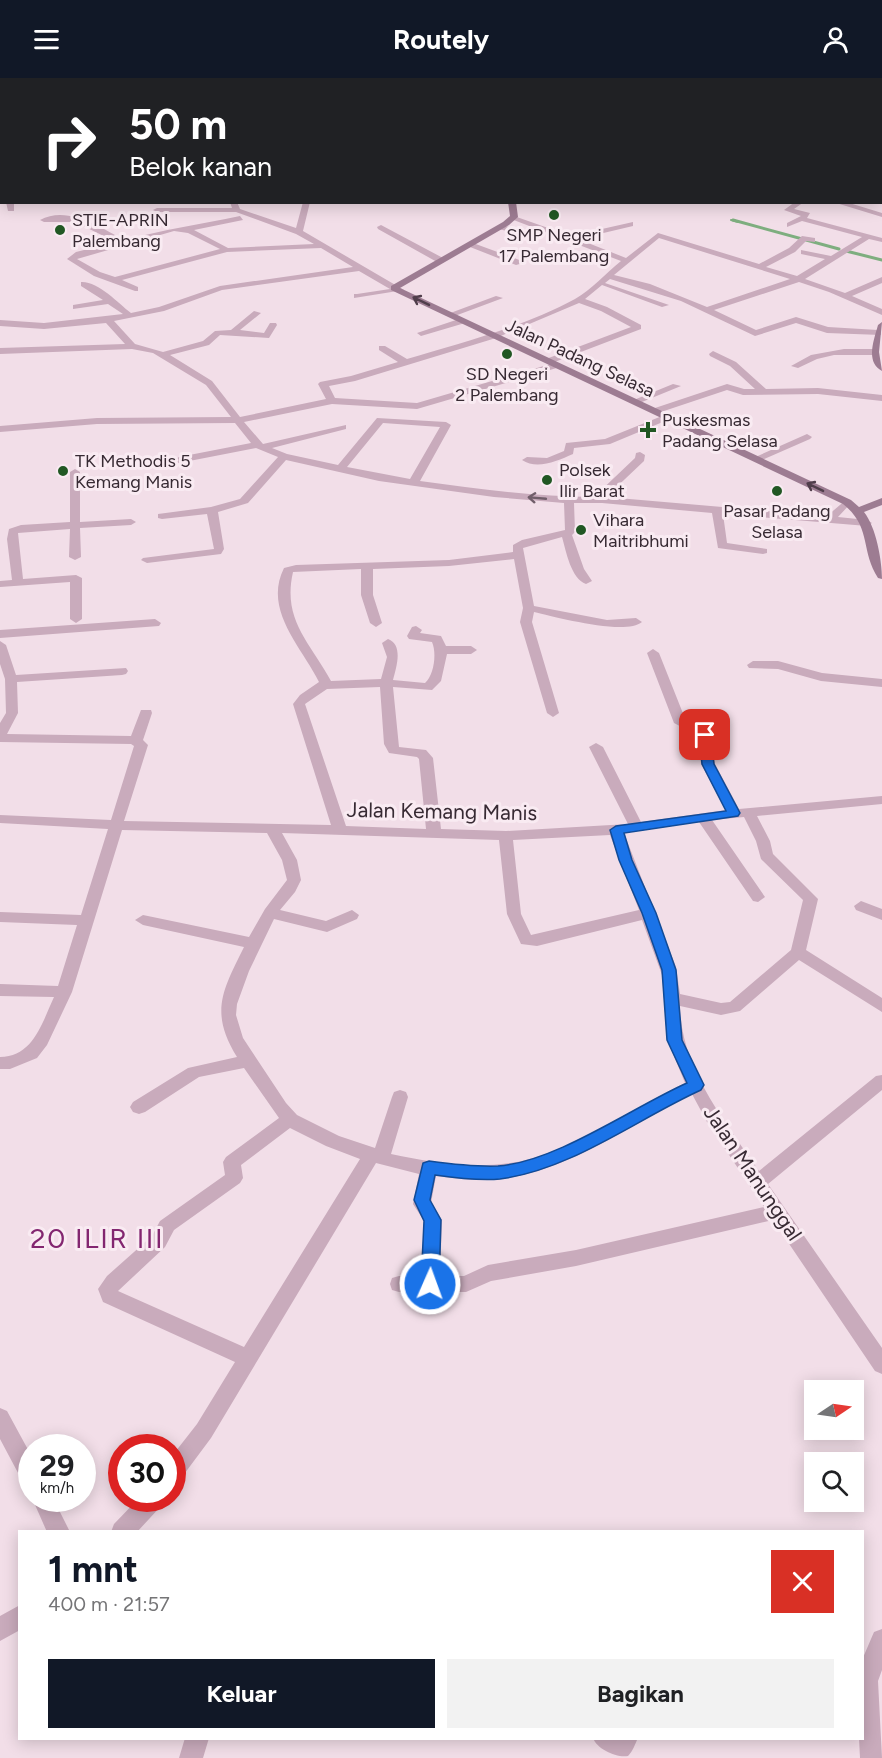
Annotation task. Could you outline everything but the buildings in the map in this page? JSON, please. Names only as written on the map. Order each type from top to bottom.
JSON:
[{"type":"street","points":[[299,232],[306,204]]},
{"type":"street","points":[[512,204],[514,217]]},
{"type":"street","points":[[790,225],[807,216],[788,210],[798,204]]},
{"type":"street","points":[[843,204],[882,215]]},
{"type":"street","points":[[157,210],[235,206],[251,215],[299,232],[397,289]]},
{"type":"street","points":[[135,289],[115,279],[104,277],[71,259],[79,254],[162,231],[185,230],[251,215]]},
{"type":"street","points":[[44,220],[65,216],[75,218],[122,242]]},
{"type":"street","points":[[357,296],[397,289],[440,260],[473,245],[514,217]]},
{"type":"street","points":[[514,217],[627,261]]},
{"type":"street","points":[[801,219],[882,240]]},
{"type":"street","points":[[569,239],[630,224]]},
{"type":"street","points":[[381,227],[440,260]]},
{"type":"street","points":[[502,227],[524,234]]},
{"type":"street","points":[[185,230],[227,250]]},
{"type":"street","points":[[332,401],[322,384],[352,379],[493,336],[579,300],[661,232],[758,268],[847,295],[882,312]]},
{"type":"street","points":[[708,309],[797,280],[829,258],[869,236]]},
{"type":"street","points":[[758,268],[792,250],[805,238],[813,240]]},
{"type":"street","points":[[473,245],[519,263]]},
{"type":"street","points":[[115,279],[227,250],[323,246]]},
{"type":"street","points":[[804,252],[829,258]]},
{"type":"street","points":[[0,323],[44,326],[79,325],[130,316],[195,298],[220,288],[363,268]]},
{"type":"street","points":[[609,276],[659,290],[708,309],[755,333],[796,320],[827,330],[880,329],[875,352],[882,368]]},
{"type":"street","points":[[847,295],[882,279]]},
{"type":"street","points":[[599,284],[665,305]]},
{"type":"street","points":[[84,285],[130,316]]},
{"type":"street","name":"Jalan Padang Selasa","points":[[397,289],[860,510]]},
{"type":"street","points":[[449,315],[499,298]]},
{"type":"street","points":[[0,429],[96,421],[238,420],[332,401],[392,406],[424,405],[553,363],[638,327],[604,309],[579,300]]},
{"type":"street","points":[[76,307],[110,301]]},
{"type":"street","points":[[233,332],[257,313]]},
{"type":"street","points":[[108,320],[132,346]]},
{"type":"street","points":[[421,333],[462,321]]},
{"type":"street","points":[[165,354],[206,343],[214,334],[233,332],[266,336],[273,325]]},
{"type":"street","points":[[0,351],[132,346],[165,354],[209,383],[260,446],[284,456],[340,470],[494,494],[568,501],[597,500],[867,523]]},
{"type":"street","points":[[382,348],[406,363]]},
{"type":"street","points":[[795,366],[808,358],[828,352],[875,352]]},
{"type":"street","points":[[713,354],[738,368],[764,392]]},
{"type":"street","points":[[634,402],[676,386]]},
{"type":"street","points":[[656,411],[725,387],[743,392],[818,391],[882,398]]},
{"type":"street","points":[[527,460],[550,460],[569,453],[569,445],[607,442],[667,417]]},
{"type":"street","points":[[340,470],[380,420],[446,425],[413,483]]},
{"type":"street","points":[[179,460],[260,446],[343,427]]},
{"type":"street","points":[[756,459],[807,437]]},
{"type":"street","points":[[597,500],[640,459],[640,455]]},
{"type":"street","points":[[162,516],[234,505],[247,498],[284,456]]},
{"type":"street","points":[[75,472],[75,557]]},
{"type":"street","points":[[553,714],[526,622],[529,608],[517,555],[518,545],[566,534],[571,530],[568,501]]},
{"type":"street","points":[[882,501],[860,510],[867,523],[875,561],[882,576]]},
{"type":"street","points":[[828,520],[847,502]]},
{"type":"street","points":[[147,560],[217,552],[219,549],[212,510]]},
{"type":"street","points":[[717,510],[722,546],[764,551]]},
{"type":"street","points":[[18,582],[12,539],[14,531],[21,528],[74,527],[131,522]]},
{"type":"street","points":[[566,534],[578,570],[586,581]]},
{"type":"street","points":[[325,685],[324,679],[287,620],[281,599],[286,572],[296,568],[449,563],[517,555]]},
{"type":"street","points":[[367,566],[367,595],[376,623]]},
{"type":"street","points":[[0,584],[76,578],[76,619]]},
{"type":"street","points":[[529,608],[596,623],[636,622]]},
{"type":"street","points":[[0,634],[155,623]]},
{"type":"street","points":[[340,830],[299,704],[302,698],[325,685],[386,683],[430,686],[435,681],[442,650],[437,639],[412,636],[416,630]]},
{"type":"street","points":[[388,643],[393,657],[386,683],[391,747],[394,750],[420,753],[426,758],[434,834]]},
{"type":"street","points":[[0,645],[11,679],[12,713],[0,736],[136,741],[141,745],[64,992],[39,1045],[32,1054],[10,1063],[0,1063]]},
{"type":"street","points":[[442,650],[471,650]]},
{"type":"street","points":[[653,653],[680,723],[698,730],[706,738],[708,764],[763,841],[766,856],[811,899],[798,952],[747,997],[730,1009],[721,1010],[671,998]]},
{"type":"street","points":[[753,665],[778,665],[821,677],[882,682]]},
{"type":"street","points":[[11,679],[122,671]]},
{"type":"street","points":[[136,741],[146,713]]},
{"type":"street","points":[[596,747],[602,754],[638,827]]},
{"type":"street","name":"Jalan Kemang Manis","points":[[0,819],[117,825],[506,836],[616,830],[703,817],[882,800]]},
{"type":"street","points":[[703,817],[758,897]]},
{"type":"street","points":[[272,829],[282,845],[294,874],[294,880],[270,913],[255,944],[229,1005],[230,1023],[250,1060],[290,1119],[331,1142],[377,1156],[454,1171],[499,1173],[536,1164],[599,1136],[667,1098],[696,1085]]},
{"type":"street","name":"Jalan Manunggal","points":[[616,830],[625,860],[649,913],[669,970],[675,1040],[696,1085],[713,1117],[882,1365]]},
{"type":"street","points":[[506,836],[514,914],[526,940],[537,941],[649,913]]},
{"type":"street","points":[[861,906],[882,915]]},
{"type":"street","points":[[270,913],[324,927],[338,923],[352,915]]},
{"type":"street","points":[[0,917],[87,920]]},
{"type":"street","points":[[143,920],[255,944]]},
{"type":"street","points":[[798,952],[882,1006]]},
{"type":"street","points":[[0,990],[64,992]]},
{"type":"street","points":[[139,1107],[194,1072],[250,1060]]},
{"type":"street","points":[[758,1182],[882,1081]]},
{"type":"street","points":[[186,1455],[204,1431],[247,1358],[377,1156],[400,1097]]},
{"type":"street","points":[[247,1358],[110,1296],[108,1289],[157,1242],[166,1231],[166,1226],[234,1178],[232,1162],[290,1119]]},
{"type":"street","points":[[429,1167],[422,1200],[424,1209],[433,1220],[430,1284]]},
{"type":"street","points":[[399,1284],[466,1284],[488,1273],[576,1258],[778,1211]]},
{"type":"street","points":[[0,1418],[18,1452]]},
{"type":"street","points":[[49,1512],[58,1530]]},
{"type":"street","points":[[124,1530],[141,1512]]},
{"type":"street","points":[[0,1630],[18,1617]]},
{"type":"street","points":[[868,1746],[874,1680],[882,1640]]},
{"type":"street","points":[[191,1758],[196,1740]]},
{"type":"waterway","points":[[731,220],[738,222]]},
{"type":"waterway","points":[[733,220],[839,249]]},
{"type":"waterway","points":[[846,251],[882,260]]},
{"type":"place","name":"SMP Negeri 17 Palembang","points":[[554,215]]},
{"type":"place","name":"STIE-APRIN Palembang","points":[[60,230]]},
{"type":"place","name":"SD Negeri 2 Palembang","points":[[507,354]]},
{"type":"place","name":"Puskesmas Padang Selasa","points":[[648,430]]},
{"type":"place","name":"TK Methodis 5 Kemang Manis","points":[[63,471]]},
{"type":"place","name":"Polsek Ilir Barat","points":[[547,480]]},
{"type":"place","name":"Pasar Padang Selasa","points":[[777,491]]},
{"type":"place","name":"Vihara Maitribhumi","points":[[581,530]]},
{"type":"district","name":"20 ILIR III","points":[[97,1238]]},
{"type":"route","points":[[430,1284],[433,1220],[422,1204],[429,1167],[454,1171],[499,1173],[536,1164],[599,1136],[667,1098],[696,1085],[675,1040],[669,970],[649,913],[625,860],[616,830],[734,813],[708,764],[705,735]]}]
